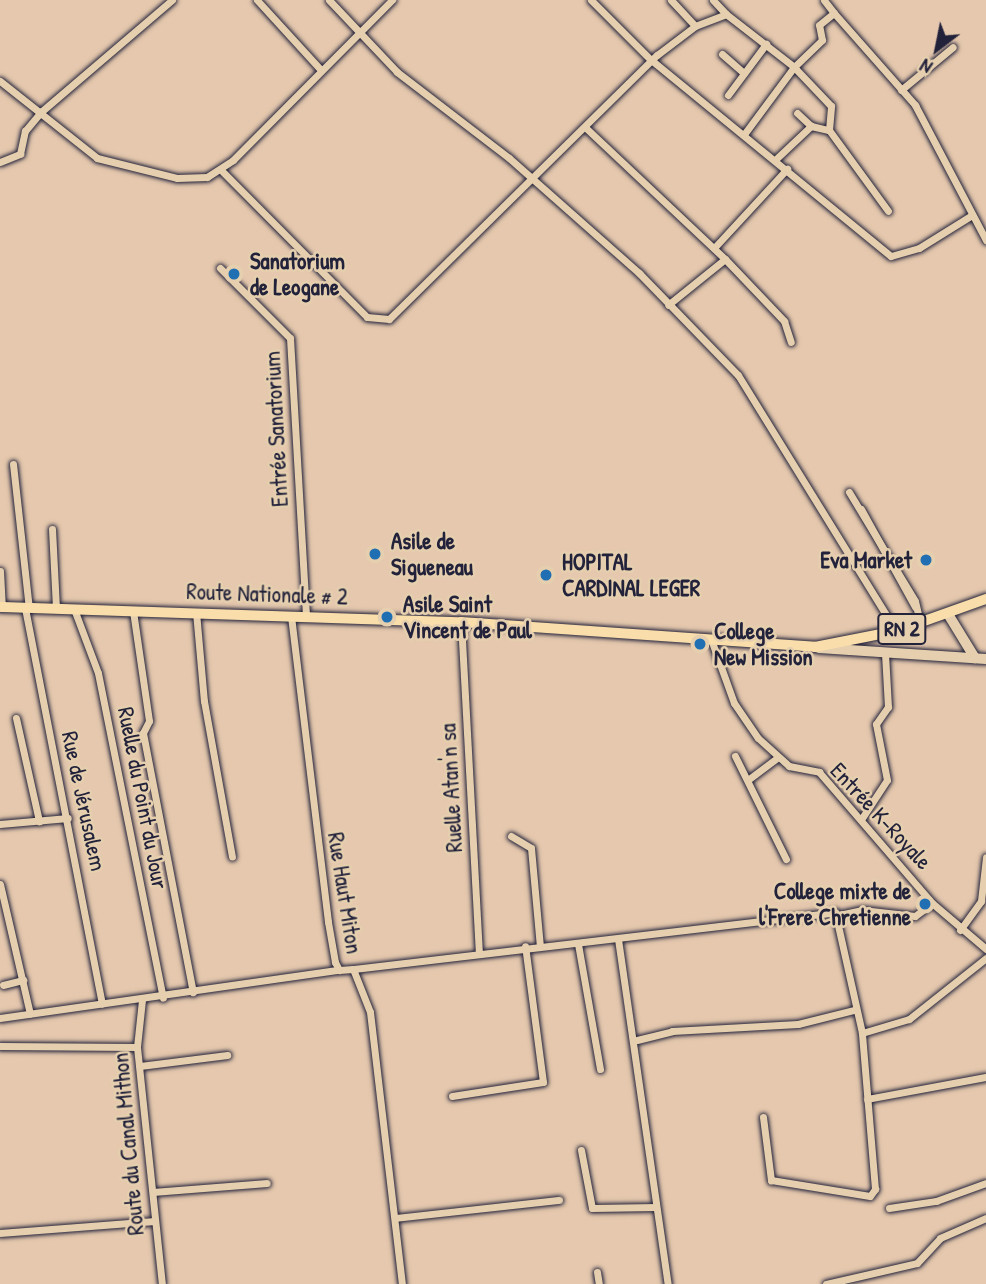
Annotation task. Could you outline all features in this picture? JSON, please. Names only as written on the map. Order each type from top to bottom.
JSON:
[{"type":"main road","name":"Route Nationale # 2","points":[[1,607],[461,622],[815,648],[896,631],[986,599]]},
{"type":"main road","points":[[948,614],[975,658]]},
{"type":"main road","points":[[815,648],[986,659]]},
{"type":"street","points":[[0,162],[20,154],[25,131],[42,111],[172,0]]},
{"type":"street","points":[[257,0],[321,70]]},
{"type":"street","points":[[329,0],[356,34],[530,178],[668,305],[738,376],[896,631]]},
{"type":"street","points":[[0,81],[42,111],[97,158],[119,166],[177,178],[221,170],[392,0]]},
{"type":"street","points":[[591,0],[654,63],[777,158],[895,257],[972,215]]},
{"type":"street","points":[[671,0],[695,26]]},
{"type":"street","points":[[713,0],[726,14],[794,67],[831,106],[829,131]]},
{"type":"street","points":[[824,0],[901,90],[986,240]]},
{"type":"street","points":[[745,133],[794,67],[822,40],[819,25],[834,13]]},
{"type":"street","points":[[221,170],[326,279],[367,317],[382,321],[414,299],[530,178],[587,129],[695,26],[726,14]]},
{"type":"street","points":[[728,95],[766,44]]},
{"type":"street","points":[[901,90],[953,47]]},
{"type":"street","points":[[722,54],[744,73]]},
{"type":"street","points":[[797,113],[814,125],[829,131],[888,211]]},
{"type":"street","points":[[777,158],[814,125],[830,116]]},
{"type":"street","points":[[587,129],[725,259],[784,321],[791,342]]},
{"type":"street","points":[[714,248],[787,169]]},
{"type":"street","points":[[668,305],[725,259]]},
{"type":"street","name":"Entrée Sanatorium","points":[[220,268],[290,338],[306,616]]},
{"type":"street","name":"Rue de Jérusalem","points":[[13,464],[27,608],[102,1004]]},
{"type":"street","points":[[849,492],[915,607],[920,623]]},
{"type":"street","points":[[52,529],[56,609]]},
{"type":"street","points":[[0,571],[1,607]]},
{"type":"street","name":"Ruelle du Point du Jour","points":[[74,609],[98,673],[163,998]]},
{"type":"street","points":[[133,611],[149,721],[143,733],[162,806],[193,992]]},
{"type":"street","points":[[196,612],[204,701],[232,857]]},
{"type":"street","name":"Rue Haut Miton","points":[[291,616],[306,770],[340,970],[353,969],[370,1012],[402,1284]]},
{"type":"street","name":"Ruelle Atan'n sa","points":[[461,622],[480,952]]},
{"type":"street","points":[[712,642],[734,703],[778,758],[749,779]]},
{"type":"street","points":[[862,818],[887,780],[876,724],[888,707],[885,654]]},
{"type":"street","points":[[16,718],[39,821]]},
{"type":"street","points":[[735,756],[749,779],[786,859]]},
{"type":"street","name":"Entrée K-Royale","points":[[778,758],[819,772],[862,818],[932,903],[960,930],[986,949]]},
{"type":"street","points":[[0,824],[68,818]]},
{"type":"street","points":[[511,836],[531,848],[540,946]]},
{"type":"street","points":[[960,930],[983,902],[986,857]]},
{"type":"street","points":[[0,884],[30,1014]]},
{"type":"street","points":[[353,969],[524,946],[578,944],[839,915],[862,910],[915,916],[932,903]]},
{"type":"street","points":[[763,1117],[771,1180],[870,1196],[875,1189],[862,1033],[854,1010],[839,915]]},
{"type":"street","points":[[618,939],[637,1040],[656,1207],[668,1284]]},
{"type":"street","points":[[578,944],[600,1069]]},
{"type":"street","points":[[452,1096],[543,1082],[524,946]]},
{"type":"street","points":[[862,1033],[909,1019],[986,958]]},
{"type":"street","points":[[0,1018],[163,998],[340,970]]},
{"type":"street","points":[[3,985],[23,980]]},
{"type":"street","name":"Route du Canal Mithon","points":[[142,1000],[137,1047],[162,1284]]},
{"type":"street","points":[[637,1040],[672,1031],[798,1024],[854,1010]]},
{"type":"street","points":[[0,1046],[137,1047]]},
{"type":"street","points":[[140,1066],[227,1055]]},
{"type":"street","points":[[867,1099],[986,1077]]},
{"type":"street","points":[[581,1150],[592,1208],[656,1207]]},
{"type":"street","points":[[889,1208],[936,1201],[986,1183]]},
{"type":"street","points":[[153,1192],[267,1184]]},
{"type":"street","points":[[396,1218],[559,1199]]},
{"type":"street","points":[[826,1284],[917,1263],[940,1238],[986,1218]]},
{"type":"street","points":[[0,1233],[155,1221]]},
{"type":"street","points":[[597,1272],[599,1284]]},
{"type":"place","name":"Sanatorium de Leogane","points":[[234,274]]},
{"type":"place","name":"Asile de Sigueneau","points":[[375,554]]},
{"type":"place","name":"Eva Market","points":[[926,560]]},
{"type":"place","name":"HOPITAL CARDINAL LEGER","points":[[546,575]]},
{"type":"place","name":"Asile Saint Vincent de Paul","points":[[387,617]]},
{"type":"place","name":"College New Mission","points":[[700,644]]},
{"type":"place","name":"College mixte de l'Frere Chretienne","points":[[925,904]]}]
